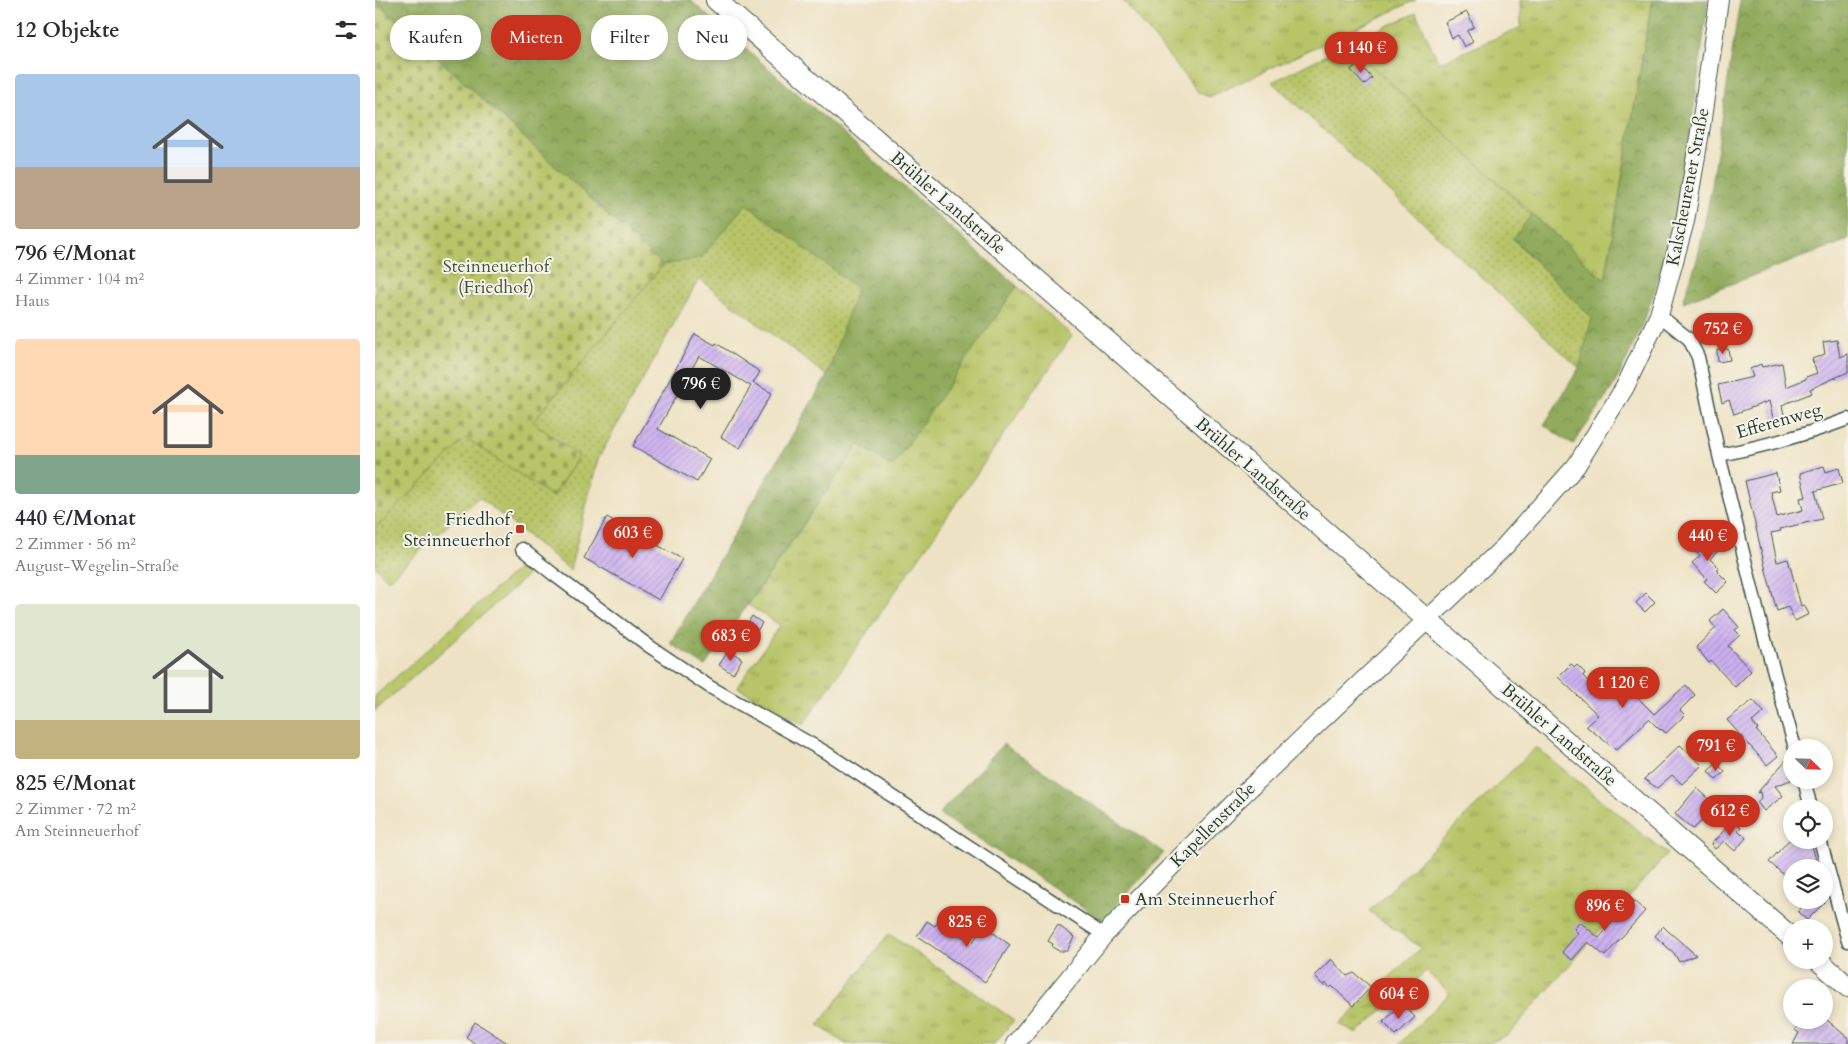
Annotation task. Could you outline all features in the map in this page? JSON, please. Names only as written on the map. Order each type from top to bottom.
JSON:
[{"type":"main road","name":"Brühler Landstraße","points":[[716,0],[1783,930]]},
{"type":"main road","name":"Kalscheurener Straße","points":[[1426,620],[1505,546],[1576,466],[1625,387],[1659,315],[1683,234],[1701,132],[1719,0]]},
{"type":"main road","name":"Kapellenstraße","points":[[1015,1044],[1104,935],[1235,802],[1426,620]]},
{"type":"main road","points":[[1829,969],[1847,983]]},
{"type":"street","points":[[1659,315],[1689,339],[1698,357],[1719,455],[1761,625],[1793,739]]},
{"type":"street","name":"Efferenweg","points":[[1719,455],[1767,445],[1848,419]]},
{"type":"street","points":[[522,549],[649,646],[710,687],[825,752],[1104,935]]},
{"type":"street","points":[[1822,849],[1848,941]]},
{"type":"green space","points":[[375,0],[690,0],[707,15],[678,15],[678,60],[747,60],[747,50],[1017,286],[892,467],[859,444],[705,666],[670,643],[827,376],[857,288],[746,204],[701,258],[663,265],[440,60],[481,60],[481,15],[391,15]]},
{"type":"green space","points":[[1123,0],[1416,0],[1209,97],[1198,92]]},
{"type":"green space","points":[[1520,0],[1652,0],[1605,281],[1348,44],[1416,13],[1439,63],[1521,27]]},
{"type":"green space","points":[[1652,0],[1708,0],[1688,146],[1669,242],[1655,289],[1638,334],[1612,388],[1573,445],[1544,425],[1579,368],[1592,318],[1513,238],[1532,214],[1605,280]]},
{"type":"green space","points":[[1740,0],[1848,0],[1848,240],[1683,302],[1698,256],[1712,186]]},
{"type":"green space","name":"Steinneuerhof (Friedhof)","points":[[375,1],[390,15],[390,60],[439,60],[663,265],[534,422],[579,456],[552,497],[466,439],[375,529]]},
{"type":"green space","points":[[1348,44],[1532,214],[1513,239],[1592,318],[1579,368],[1272,82]]},
{"type":"green space","points":[[746,204],[857,288],[827,376],[699,279],[598,459],[570,570],[479,497],[388,580],[375,566],[375,529],[466,438],[553,497],[579,456],[533,422],[663,265],[701,258]]},
{"type":"green space","points":[[1017,286],[1072,336],[803,725],[737,687],[780,625],[748,605],[859,444],[892,466]]},
{"type":"green space","points":[[521,566],[530,573],[375,711],[375,696]]},
{"type":"green space","points":[[1003,744],[1164,853],[1103,920],[939,814]]},
{"type":"green space","points":[[1536,747],[1667,854],[1509,1034],[1487,1044],[1399,1044],[1450,993],[1426,971],[1357,1033],[1339,1024],[1421,948],[1369,911]]},
{"type":"green space","points":[[889,934],[1014,1020],[994,1044],[846,1044],[818,1025]]},
{"type":"building","points":[[1467,12],[1474,27],[1467,31],[1473,42],[1464,47],[1458,35],[1452,38],[1445,22]]},
{"type":"building","points":[[1358,63],[1372,78],[1364,85],[1351,70]]},
{"type":"building","points":[[695,334],[715,345],[716,343],[760,372],[753,383],[772,393],[740,448],[721,437],[751,386],[699,356],[658,429],[710,459],[697,482],[633,446]]},
{"type":"building","points":[[1837,340],[1840,357],[1848,354],[1848,372],[1810,389],[1812,393],[1782,405],[1785,420],[1774,422],[1769,401],[1734,414],[1729,400],[1722,403],[1718,385],[1753,377],[1750,369],[1761,364],[1762,367],[1782,363],[1786,387],[1817,373],[1812,359],[1825,354],[1823,342]]},
{"type":"building","points":[[1728,349],[1730,360],[1718,362],[1717,350]]},
{"type":"building","points":[[1824,466],[1826,472],[1839,468],[1843,483],[1815,491],[1822,519],[1771,533],[1777,562],[1788,559],[1801,606],[1804,605],[1809,614],[1795,621],[1788,607],[1777,611],[1745,481],[1776,473],[1780,490],[1771,492],[1777,517],[1803,510],[1800,498],[1806,497],[1800,473]]},
{"type":"building","points":[[607,517],[682,559],[659,600],[584,558]]},
{"type":"building","points":[[1708,531],[1716,540],[1713,543],[1719,550],[1710,559],[1719,568],[1716,570],[1728,582],[1716,593],[1704,581],[1707,579],[1692,563],[1700,556],[1691,546]]},
{"type":"building","points":[[1646,593],[1655,602],[1645,612],[1636,603]]},
{"type":"building","points":[[1723,609],[1739,627],[1735,630],[1740,635],[1728,646],[1751,671],[1735,687],[1711,661],[1709,663],[1697,648],[1716,628],[1710,621]]},
{"type":"building","points":[[752,616],[762,623],[751,640],[741,634]]},
{"type":"building","points":[[729,650],[742,659],[733,674],[719,665]]},
{"type":"building","points":[[1571,664],[1575,667],[1577,665],[1585,673],[1583,676],[1598,692],[1602,689],[1609,697],[1621,681],[1654,714],[1686,685],[1695,695],[1680,710],[1685,715],[1666,733],[1649,719],[1616,750],[1586,726],[1598,715],[1558,677]]},
{"type":"building","points":[[1753,700],[1764,712],[1752,722],[1758,729],[1756,730],[1778,756],[1767,765],[1727,720]]},
{"type":"building","points":[[1680,745],[1702,765],[1682,784],[1672,775],[1657,788],[1644,779]]},
{"type":"building","points":[[1717,763],[1725,772],[1716,780],[1708,771]]},
{"type":"building","points":[[1783,763],[1783,783],[1775,786],[1783,796],[1764,811],[1757,802],[1761,798],[1760,792],[1757,793]]},
{"type":"building","points":[[1697,788],[1718,807],[1693,829],[1675,814]]},
{"type":"building","points":[[1733,821],[1741,827],[1738,830],[1746,838],[1735,851],[1724,841],[1715,849],[1711,844]]},
{"type":"building","points":[[1783,847],[1783,849],[1813,849],[1816,859],[1783,859],[1783,874],[1769,862]]},
{"type":"building","points":[[1632,899],[1645,911],[1605,956],[1588,942],[1572,960],[1562,952],[1578,933],[1574,929],[1580,922],[1599,938]]},
{"type":"building","points":[[1800,909],[1818,909],[1808,919],[1798,912]]},
{"type":"building","points":[[927,921],[935,926],[939,921],[972,943],[984,926],[1010,945],[985,982],[917,936]]},
{"type":"building","points":[[1058,925],[1074,937],[1067,951],[1059,951],[1052,947],[1053,944],[1048,941]]},
{"type":"building","points":[[1663,926],[1696,955],[1679,962],[1674,953],[1655,936]]},
{"type":"building","points":[[1331,959],[1347,976],[1354,973],[1371,987],[1353,1006],[1332,986],[1330,988],[1326,983],[1324,986],[1314,976]]},
{"type":"building","points":[[1402,1004],[1415,1017],[1396,1035],[1383,1022]]},
{"type":"building","points":[[475,1022],[509,1044],[476,1044],[466,1037]]},
{"type":"building","points":[[1833,1025],[1848,1038],[1848,1044],[1793,1044],[1799,1033],[1795,1030],[1833,1029]]},
{"type":"place","name":"Friedhof Steinneuerhof","points":[[520,529]]},
{"type":"place","name":"Am Steinneuerhof","points":[[1125,899]]}]
